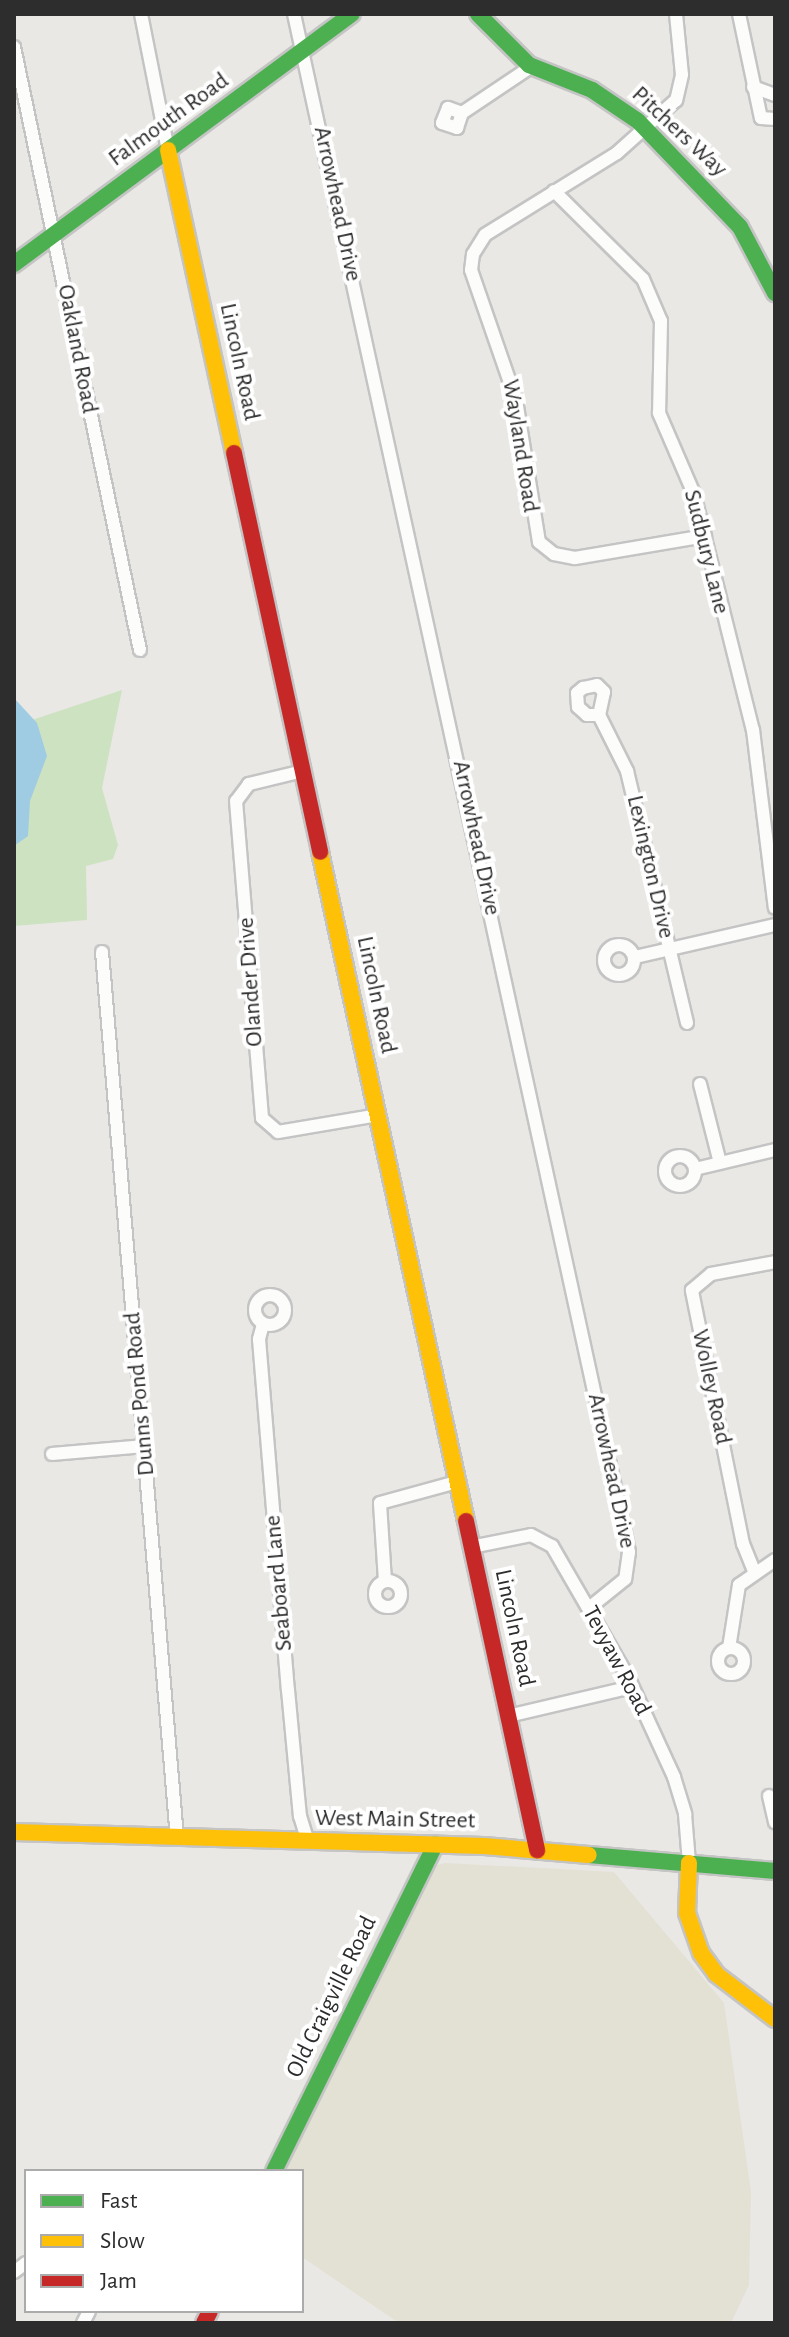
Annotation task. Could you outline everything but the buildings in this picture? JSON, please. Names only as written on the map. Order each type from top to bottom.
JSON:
[{"type":"street","points":[[141,14],[168,150]]},
{"type":"street","points":[[294,14],[303,51]]},
{"type":"street","name":"Falmouth Road","points":[[14,264],[352,14]]},
{"type":"street","name":"Pitchers Way","points":[[478,14],[512,52],[532,66],[592,90],[646,129],[740,227],[775,293]]},
{"type":"street","name":"Wayland Road","points":[[676,14],[680,92],[646,129],[485,235],[471,263],[516,400],[535,535],[549,552],[568,558],[705,536]]},
{"type":"street","points":[[739,14],[761,118],[775,119]]},
{"type":"street","name":"Oakland Road","points":[[14,47],[140,650]]},
{"type":"street","name":"Arrowhead Drive","points":[[303,51],[624,1523],[630,1559],[625,1579],[589,1608]]},
{"type":"street","points":[[462,113],[532,66]]},
{"type":"street","points":[[753,87],[775,95]]},
{"type":"street","name":"Lincoln Road","points":[[168,150],[537,1850]]},
{"type":"street","name":"Sudbury Lane","points":[[554,191],[636,271],[653,299],[664,338],[659,413],[694,494],[762,774],[775,908]]},
{"type":"street","name":"Lexington Drive","points":[[599,715],[627,771],[687,1023]]},
{"type":"street","name":"Olander Drive","points":[[303,771],[249,784],[236,801],[262,1118],[278,1132],[378,1115]]},
{"type":"street","points":[[635,957],[775,925]]},
{"type":"street","name":"Dunns Pond Road","points":[[102,952],[177,1837]]},
{"type":"street","points":[[700,1084],[720,1163]]},
{"type":"street","points":[[695,1169],[775,1150]]},
{"type":"street","name":"Wolley Road","points":[[754,1571],[743,1544],[692,1290],[711,1274],[775,1262]]},
{"type":"street","name":"Seaboard Lane","points":[[263,1324],[259,1339],[293,1743],[300,1816],[308,1842]]},
{"type":"street","points":[[52,1454],[145,1446]]},
{"type":"street","points":[[385,1581],[380,1503],[391,1496],[457,1482]]},
{"type":"street","name":"Tevyaw Road","points":[[471,1547],[515,1536],[543,1538],[589,1608],[632,1687],[681,1796],[689,1863]]},
{"type":"street","points":[[729,1648],[736,1594],[754,1571],[775,1560]]},
{"type":"street","points":[[508,1716],[632,1687]]},
{"type":"street","points":[[769,1796],[775,1822]]},
{"type":"street","name":"West Main Street","points":[[14,1832],[537,1850],[775,1871]]},
{"type":"street","name":"Old Craigville Road","points":[[275,2169],[435,1845]]},
{"type":"street","points":[[689,1863],[687,1911],[697,1946],[716,1974],[775,2019]]},
{"type":"shaded area","points":[[445,1863],[614,1872],[724,2003],[751,2192],[749,2285],[731,2323],[399,2323],[304,2258],[304,2169],[282,2169],[431,1867]]},
{"type":"green space","points":[[122,690],[102,788],[118,845],[113,859],[86,866],[87,920],[14,926],[14,726]]},
{"type":"water","points":[[14,698],[37,723],[47,756],[30,801],[28,836],[14,846]]},
{"type":"traffic: fast","points":[[14,264],[352,14]]},
{"type":"traffic: fast","points":[[478,14],[529,65],[592,90],[638,121],[740,227],[775,293]]},
{"type":"traffic: fast","points":[[275,2169],[435,1845]]},
{"type":"traffic: fast","points":[[589,1855],[775,1871]]},
{"type":"traffic: slow","points":[[168,150],[234,453]]},
{"type":"traffic: slow","points":[[320,852],[466,1521]]},
{"type":"traffic: slow","points":[[14,1832],[484,1846],[589,1855]]},
{"type":"traffic: slow","points":[[689,1863],[687,1913],[701,1953],[716,1974],[775,2019]]},
{"type":"traffic: jam","points":[[234,453],[320,852]]},
{"type":"traffic: jam","points":[[466,1521],[537,1850]]},
{"type":"traffic: jam","points":[[204,2323],[209,2313]]}]
